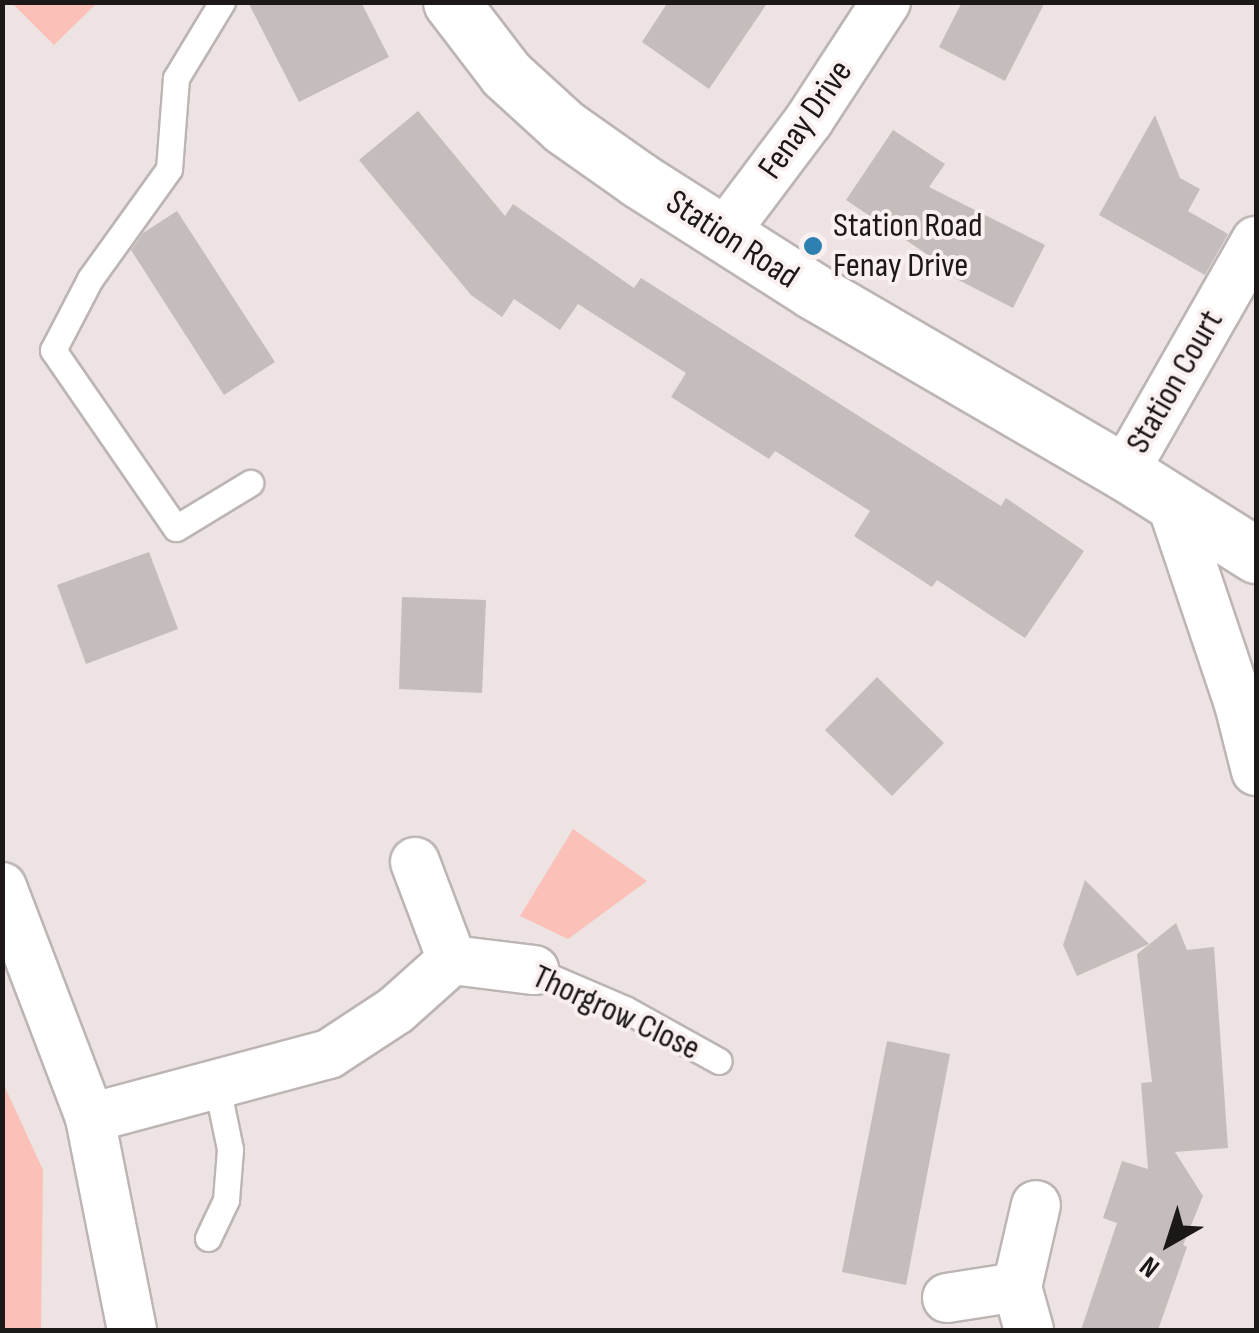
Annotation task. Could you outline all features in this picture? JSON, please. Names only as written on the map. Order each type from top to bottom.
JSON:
[{"type":"street","name":"Station Road","points":[[451,2],[506,74],[564,127],[722,236],[1124,472],[1256,555]]},
{"type":"street","name":"Fenay Drive","points":[[722,236],[809,120],[886,2]]},
{"type":"street","name":"Station Court","points":[[1124,472],[1256,241]]},
{"type":"street","points":[[1170,502],[1240,704],[1256,772]]},
{"type":"street","points":[[90,1118],[328,1054],[396,1010],[452,960],[415,862]]},
{"type":"street","points":[[2,888],[90,1118],[132,1330]]},
{"type":"street","name":"Thorgrow Close","points":[[452,960],[534,970]]},
{"type":"street","points":[[947,1298],[1023,1309],[1036,1205]]},
{"type":"lane","points":[[222,2],[176,78],[169,169],[90,279],[53,350],[176,528],[250,482]]},
{"type":"lane","name":"Thorgrow Close","points":[[534,970],[625,1009],[719,1061]]},
{"type":"lane","points":[[208,1238],[226,1200],[230,1148],[218,1086]]},
{"type":"shaded area","points":[[12,3],[97,3],[54,45]]},
{"type":"shaded area","points":[[573,829],[647,881],[568,939],[520,916]]},
{"type":"shaded area","points":[[3,1083],[43,1170],[41,1330],[3,1330]]},
{"type":"building","points":[[248,2],[361,2],[389,57],[299,102]]},
{"type":"building","points":[[668,2],[768,2],[709,89],[642,42]]},
{"type":"building","points":[[962,2],[1045,2],[1005,81],[939,47]]},
{"type":"building","points":[[418,111],[505,216],[513,204],[634,288],[641,278],[1001,506],[1006,498],[1084,551],[1025,638],[937,580],[932,587],[854,536],[870,511],[775,451],[769,459],[671,397],[686,373],[578,304],[560,330],[514,299],[502,317],[471,295],[359,160]]},
{"type":"building","points":[[1155,115],[1180,178],[1200,189],[1188,211],[1228,234],[1205,275],[1099,215]]},
{"type":"building","points":[[893,130],[945,164],[929,187],[1045,245],[1013,308],[943,272],[946,267],[846,200]]},
{"type":"building","points":[[177,211],[275,362],[224,395],[131,250],[143,233]]},
{"type":"building","points":[[149,552],[178,629],[86,664],[57,585]]},
{"type":"building","points":[[402,597],[486,600],[482,693],[399,689]]},
{"type":"building","points":[[877,677],[944,743],[892,796],[825,730]]},
{"type":"building","points":[[1085,880],[1149,944],[1077,976],[1063,945]]},
{"type":"building","points":[[1176,923],[1187,950],[1214,947],[1228,1148],[1175,1152],[1203,1196],[1183,1245],[1187,1247],[1158,1330],[1081,1330],[1117,1223],[1103,1218],[1122,1161],[1148,1169],[1141,1083],[1152,1082],[1137,954]]},
{"type":"building","points":[[887,1041],[950,1054],[906,1285],[842,1272]]},
{"type":"place","name":"Station Road Fenay Drive","points":[[813,246]]}]
